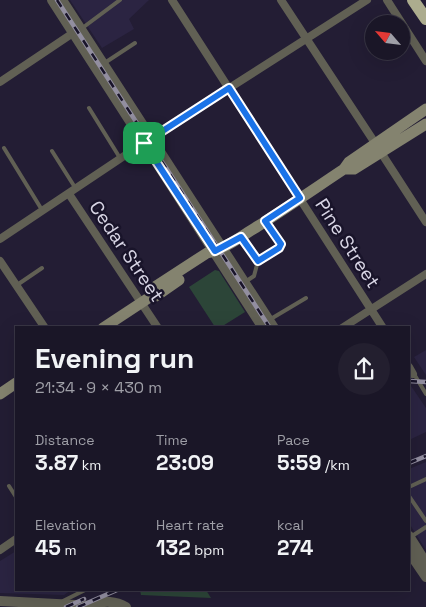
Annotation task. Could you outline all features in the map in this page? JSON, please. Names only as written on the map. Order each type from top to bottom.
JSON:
[{"type":"highway","points":[[413,0],[426,19]]},
{"type":"main road","points":[[106,326],[146,300],[156,296],[210,258],[219,249],[241,237],[344,169],[354,169],[378,147],[426,109]]},
{"type":"main road","points":[[378,147],[426,124]]},
{"type":"main road","points":[[0,394],[15,384]]},
{"type":"street","points":[[52,0],[103,64],[148,141]]},
{"type":"street","points":[[62,0],[77,31],[269,325]]},
{"type":"street","name":"Pine Street","points":[[172,0],[382,326]]},
{"type":"street","points":[[281,0],[426,222]]},
{"type":"street","points":[[0,239],[120,158],[367,0]]},
{"type":"street","points":[[387,0],[426,60]]},
{"type":"street","points":[[0,82],[77,31]]},
{"type":"street","name":"Cedar Street","points":[[72,191],[146,300],[157,326]]},
{"type":"street","points":[[219,249],[245,282],[269,325]]},
{"type":"street","points":[[0,260],[44,326]]},
{"type":"street","points":[[345,326],[426,274]]},
{"type":"street","points":[[410,538],[426,563]]},
{"type":"street","points":[[0,550],[15,540]]},
{"type":"street","points":[[410,553],[426,577]]},
{"type":"street","points":[[0,601],[26,605],[58,603],[95,606],[98,602],[117,602],[125,607],[135,607]]},
{"type":"lane","points":[[77,31],[120,0]]},
{"type":"lane","points":[[103,64],[135,43]]},
{"type":"lane","points":[[89,108],[120,158]]},
{"type":"lane","points":[[4,148],[42,211]]},
{"type":"lane","points":[[52,151],[72,191]]},
{"type":"lane","points":[[245,282],[254,276],[258,261],[279,248],[281,244],[265,221]]},
{"type":"lane","points":[[241,237],[258,261]]},
{"type":"lane","points":[[17,285],[42,268]]},
{"type":"lane","points":[[269,325],[306,298]]},
{"type":"lane","points":[[411,370],[426,394]]},
{"type":"lane","points":[[410,486],[426,479]]},
{"type":"lane","points":[[9,486],[15,495]]},
{"type":"lane","points":[[410,498],[426,522]]},
{"type":"lane","points":[[410,535],[426,527]]},
{"type":"lane","points":[[58,603],[83,591]]},
{"type":"shaded area","points":[[70,0],[149,0],[129,19],[134,29],[102,48]]},
{"type":"shaded area","points":[[426,350],[426,375],[414,357]]},
{"type":"shaded area","points":[[410,384],[426,408],[426,432],[410,440]]},
{"type":"shaded area","points":[[426,462],[426,550],[410,525],[410,469]]},
{"type":"shaded area","points":[[15,552],[15,591],[70,591],[64,595],[0,593],[0,561]]},
{"type":"green space","points":[[215,270],[219,271],[245,312],[223,326],[214,326],[189,287]]},
{"type":"green space","points":[[140,591],[207,591],[211,598],[141,595]]},
{"type":"railway","points":[[57,0],[269,326]]},
{"type":"railway","points":[[410,381],[426,382]]},
{"type":"railway","points":[[410,463],[426,456]]},
{"type":"railway","points":[[78,607],[115,591]]},
{"type":"railway","points":[[66,607],[84,599]]},
{"type":"route","points":[[229,88],[300,198],[265,221],[281,244],[279,248],[258,261],[241,237],[215,251],[144,143],[229,88]]}]
